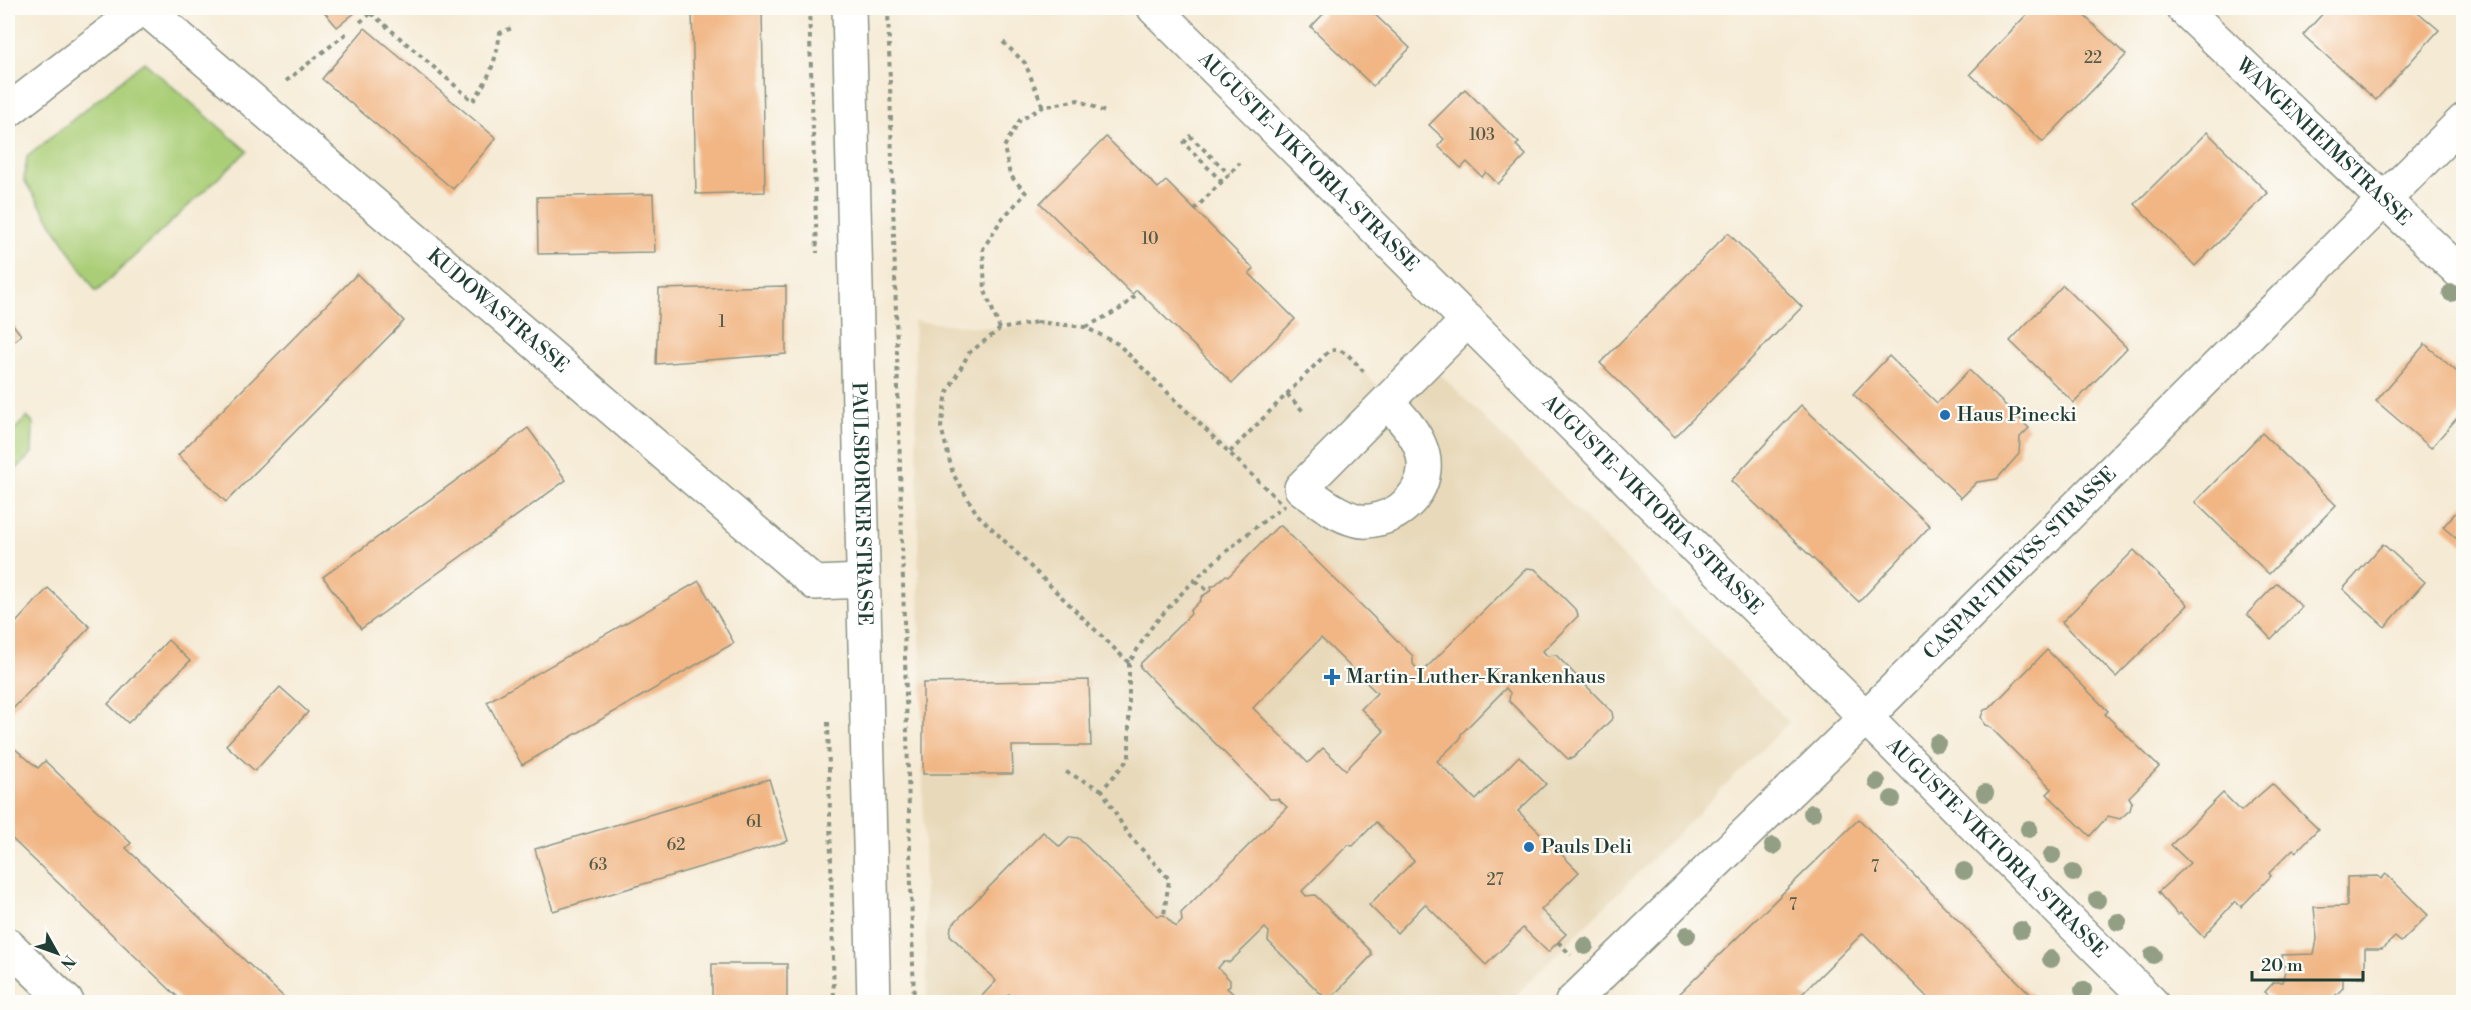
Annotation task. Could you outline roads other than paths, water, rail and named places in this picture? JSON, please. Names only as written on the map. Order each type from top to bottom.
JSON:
[{"type":"street","points":[[8,111],[144,8]]},
{"type":"street","name":"KUDOWASTRASSE","points":[[144,8],[815,582],[863,581]]},
{"type":"street","name":"PAULSBORNER STRASSE","points":[[849,8],[874,1002]]},
{"type":"street","name":"AUGUSTE-VIKTORIA-STRASSE","points":[[1154,8],[2151,1002]]},
{"type":"street","name":"WANGENHEIMSTRASSE","points":[[2183,8],[2463,276]]},
{"type":"street","name":"CASPAR-THEYSS-STRASSE","points":[[1572,1002],[1866,717],[2463,120]]},
{"type":"street","points":[[1387,402],[1411,429],[1420,447],[1425,469],[1420,488],[1406,506],[1392,516],[1358,521],[1333,510],[1301,488],[1328,451],[1387,402],[1468,320]]},
{"type":"street","points":[[8,945],[68,1002]]},
{"type":"place","name":"Haus Pinecki","points":[[1945,415]]},
{"type":"place","name":"Martin-Luther-Krankenhaus","points":[[1332,677]]},
{"type":"place","name":"Pauls Deli","points":[[1529,847]]}]
